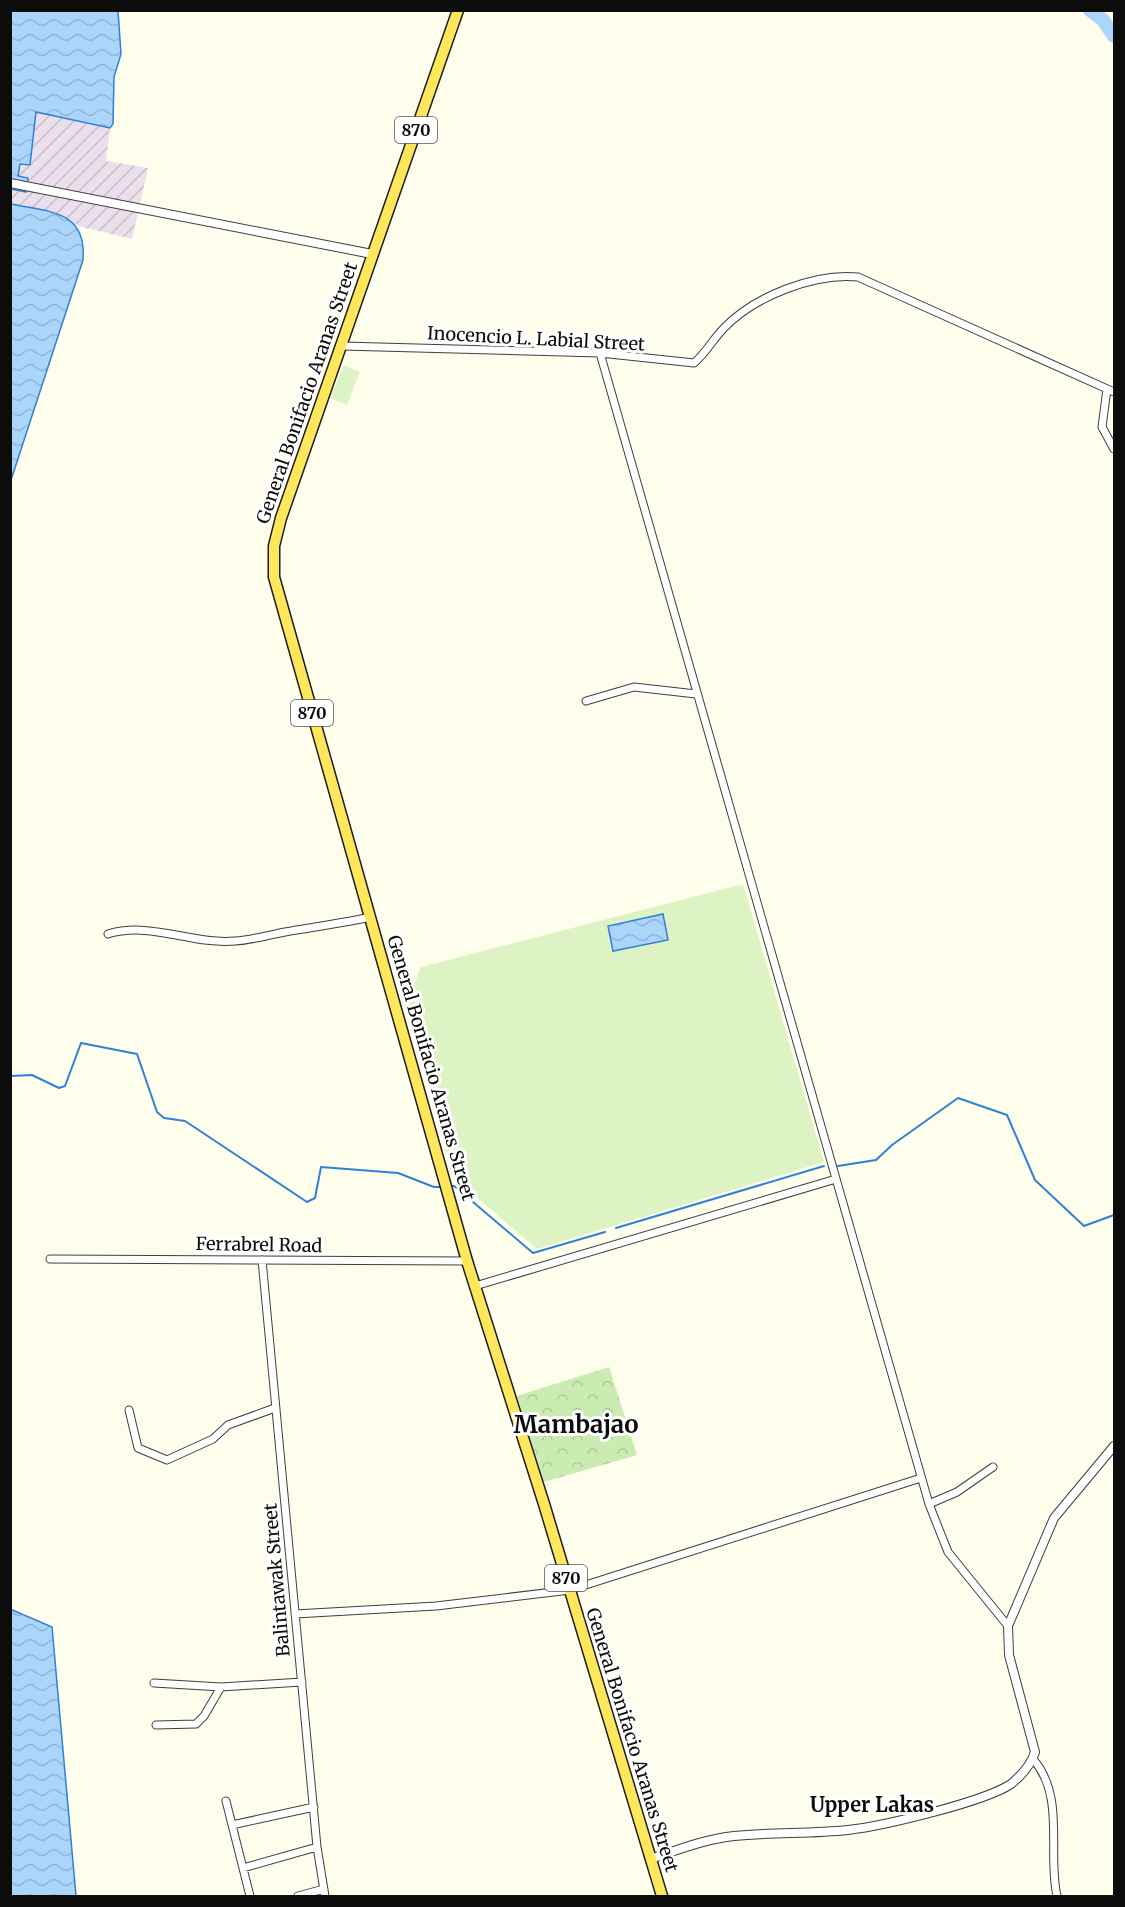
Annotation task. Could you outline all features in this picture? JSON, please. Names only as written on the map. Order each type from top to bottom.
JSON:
[{"type":"main road","name":"870","points":[[373,251],[458,10]]},
{"type":"main road","name":"General Bonifacio Aranas Street","points":[[373,251],[281,518],[273,561],[277,593],[467,1261],[570,1590],[662,1896]]},
{"type":"street","points":[[10,183],[373,251]]},
{"type":"street","name":"Inocencio L. Labial Street","points":[[342,346],[600,353],[694,363],[723,328],[753,306],[804,282],[840,275],[858,277],[1111,390]]},
{"type":"street","points":[[600,353],[929,1504],[948,1552],[1008,1626]]},
{"type":"street","points":[[1111,390],[1102,427],[1114,449]]},
{"type":"street","points":[[586,701],[634,687],[696,694]]},
{"type":"street","points":[[108,934],[122,930],[150,931],[173,933],[200,940],[235,942],[371,917]]},
{"type":"street","points":[[475,1286],[836,1179]]},
{"type":"street","name":"Ferrabrel Road","points":[[50,1259],[467,1261]]},
{"type":"street","name":"Balintawak Street","points":[[262,1260],[317,1847],[325,1892]]},
{"type":"street","points":[[129,1410],[138,1448],[167,1460],[213,1439],[228,1425],[275,1408]]},
{"type":"street","points":[[650,1859],[702,1842],[735,1836],[850,1830],[902,1819],[998,1791],[1019,1777],[1033,1759],[1034,1744],[1008,1655],[1008,1626],[1054,1518],[1114,1446]]},
{"type":"street","points":[[929,1504],[957,1492],[993,1467]]},
{"type":"street","points":[[295,1614],[436,1606],[570,1590],[921,1478]]},
{"type":"street","points":[[154,1683],[221,1687],[302,1682]]},
{"type":"street","points":[[156,1725],[196,1724],[204,1716],[221,1687]]},
{"type":"street","points":[[1033,1759],[1041,1769],[1050,1790],[1057,1896]]},
{"type":"street","points":[[226,1801],[250,1896]]},
{"type":"street","points":[[232,1826],[314,1807]]},
{"type":"street","points":[[243,1868],[317,1847]]},
{"type":"street","points":[[298,1896],[325,1892]]},
{"type":"shaded area","points":[[36,112],[110,128],[106,161],[148,168],[132,239],[78,226],[65,217],[11,204],[11,189],[26,192],[28,179],[18,176],[20,164],[30,164]]},
{"type":"green space","points":[[344,365],[360,372],[347,405],[330,398]]},
{"type":"green space","points":[[743,884],[824,1162],[537,1249],[452,1176],[408,1000],[421,967]]},
{"type":"green space","points":[[609,1367],[637,1455],[544,1482],[517,1396]]},
{"type":"water","points":[[10,11],[118,11],[121,54],[114,77],[113,124],[110,128],[36,112],[30,165],[20,164],[18,176],[28,178],[26,192],[11,189]]},
{"type":"water","points":[[11,204],[52,212],[72,222],[79,231],[83,244],[83,260],[11,480]]},
{"type":"water","points":[[663,914],[668,940],[613,951],[608,926]]},
{"type":"water","points":[[10,1609],[52,1627],[76,1896],[11,1896]]},
{"type":"waterway","points":[[1090,10],[1103,20],[1114,36]]},
{"type":"waterway","points":[[10,1076],[32,1075],[59,1088],[65,1086],[81,1043],[137,1054],[157,1112],[164,1118],[185,1121],[307,1202],[315,1198],[321,1167],[398,1173],[434,1187],[441,1187]]},
{"type":"waterway","points":[[838,1166],[876,1160],[892,1145],[958,1098],[1007,1115],[1035,1180],[1084,1226],[1114,1215]]},
{"type":"waterway","points":[[616,1228],[824,1166]]},
{"type":"waterway","points":[[450,1186],[454,1186],[465,1195]]},
{"type":"waterway","points":[[473,1202],[533,1253],[605,1232]]},
{"type":"district","name":"Mambajao","points":[[576,1425]]},
{"type":"district","name":"Upper Lakas","points":[[872,1805]]}]
